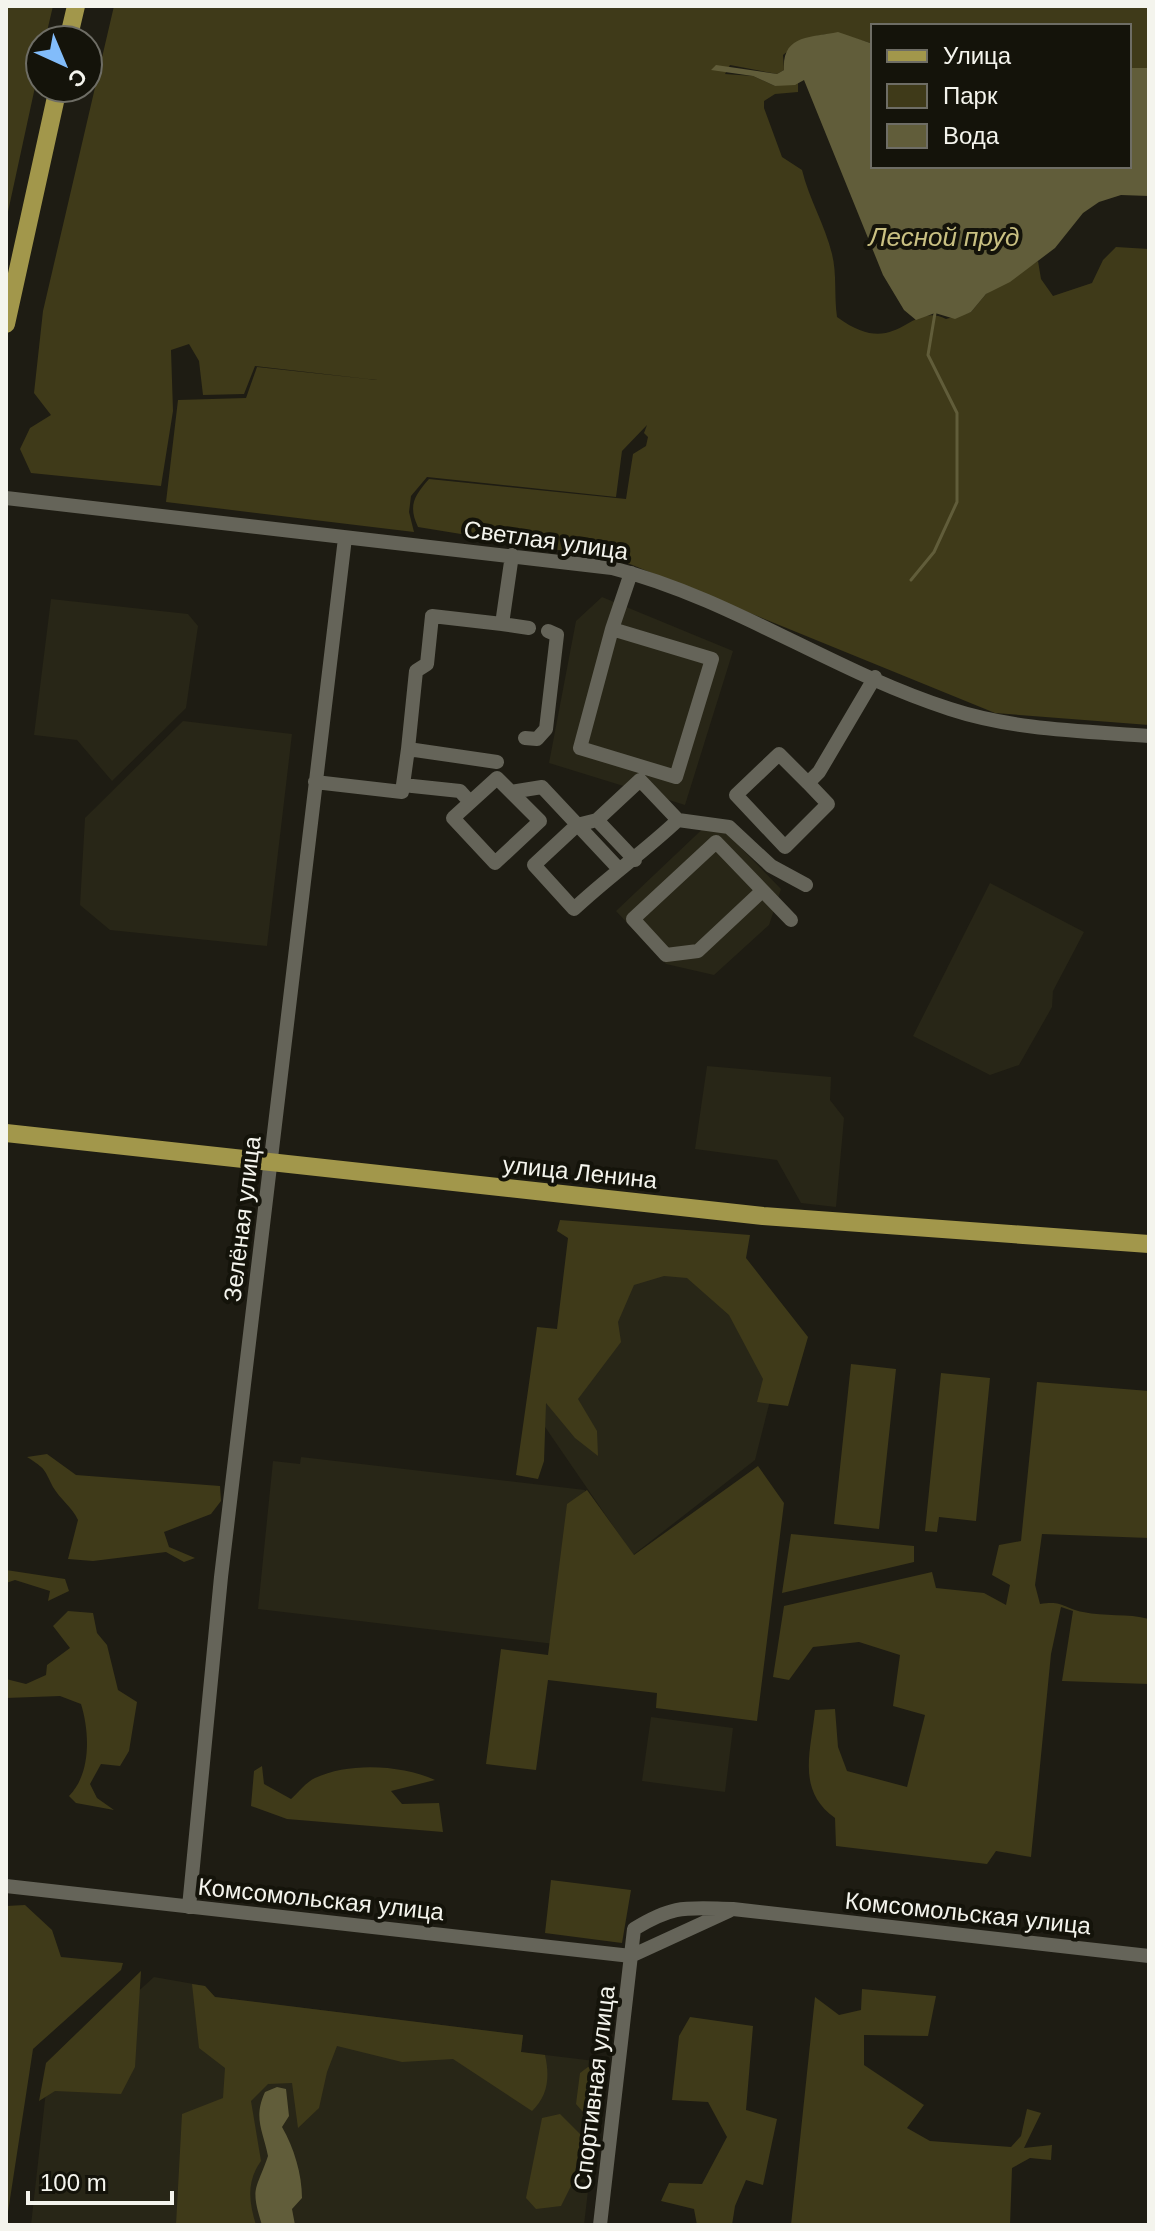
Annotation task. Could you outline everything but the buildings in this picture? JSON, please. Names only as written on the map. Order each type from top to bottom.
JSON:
[{"type":"main road","points":[[6,324],[54,104]]},
{"type":"main road","name":"улица Ленина","points":[[6,1133],[763,1216],[1149,1244]]},
{"type":"street","name":"Светлая улица","points":[[6,498],[512,555],[631,573],[687,591],[950,709],[1040,728],[1149,736]]},
{"type":"street","name":"Зелёная улица","points":[[189,1907],[221,1577],[345,538]]},
{"type":"street","points":[[502,624],[512,555]]},
{"type":"street","points":[[612,629],[712,659],[676,777],[580,748],[612,629],[631,573]]},
{"type":"street","points":[[315,782],[402,792],[416,671],[427,664],[432,616],[529,628]]},
{"type":"street","points":[[525,738],[541,738],[546,729],[557,635],[548,631]]},
{"type":"street","points":[[808,783],[819,772],[875,677]]},
{"type":"street","points":[[408,749],[497,762]]},
{"type":"street","points":[[779,754],[808,783],[828,804],[785,847],[736,795],[779,754]]},
{"type":"street","points":[[540,821],[497,778],[453,818],[495,863],[540,821],[558,804]]},
{"type":"street","points":[[678,820],[635,860],[618,868],[574,909],[534,865],[577,825],[597,820],[640,780],[678,820],[729,827],[771,866],[806,885]]},
{"type":"street","points":[[403,785],[460,791],[470,802]]},
{"type":"street","points":[[511,792],[542,787],[618,868]]},
{"type":"street","points":[[597,820],[635,860]]},
{"type":"street","points":[[762,891],[698,951],[666,955],[633,919],[716,842],[791,920]]},
{"type":"street","name":"Комсомольская улица","points":[[6,1886],[631,1956],[634,1929],[665,1911],[684,1908],[733,1909],[1149,1956]]},
{"type":"street","points":[[684,1908],[692,1916],[691,1929]]},
{"type":"street","points":[[631,1956],[733,1909]]},
{"type":"street","name":"Спортивная улица","points":[[600,2225],[631,1956]]},
{"type":"shaded area","points":[[602,597],[733,651],[685,805],[549,763],[576,621]]},
{"type":"shaded area","points":[[51,599],[188,614],[198,626],[186,708],[112,781],[77,740],[34,735]]},
{"type":"shaded area","points":[[183,721],[292,734],[267,946],[110,930],[80,905],[85,818]]},
{"type":"shaded area","points":[[713,819],[781,889],[769,925],[714,975],[666,964],[616,911]]},
{"type":"shaded area","points":[[990,883],[1084,932],[1053,991],[1052,1007],[1019,1065],[990,1075],[913,1036]]},
{"type":"shaded area","points":[[707,1066],[831,1077],[830,1100],[844,1118],[836,1207],[801,1203],[777,1160],[695,1149]]},
{"type":"shaded area","points":[[581,1238],[711,1249],[781,1357],[755,1460],[633,1555],[532,1408],[564,1347]]},
{"type":"shaded area","points":[[301,1457],[585,1490],[563,1645],[258,1609],[273,1461],[300,1464]]},
{"type":"shaded area","points":[[651,1717],[733,1728],[725,1792],[642,1781]]},
{"type":"shaded area","points":[[154,1977],[205,1986],[215,1997],[523,2035],[521,2052],[603,2062],[584,2225],[31,2225],[48,2073]]},
{"type":"green space","points":[[6,6],[53,6],[49,24],[24,24],[24,104],[31,104],[6,221]]},
{"type":"green space","points":[[114,6],[1149,6],[1147,69],[1131,68],[1131,24],[871,24],[871,43],[847,36],[816,36],[783,55],[784,70],[777,74],[730,65],[725,74],[753,76],[775,86],[804,80],[798,82],[798,92],[775,94],[764,101],[764,108],[782,157],[802,170],[829,243],[834,262],[837,317],[858,329],[874,334],[888,332],[922,317],[933,315],[946,319],[971,312],[986,294],[1038,261],[1041,279],[1053,296],[1092,283],[1103,260],[1116,247],[1149,249],[1149,725],[995,713],[620,560],[418,527],[413,513],[414,502],[429,479],[626,499],[633,454],[646,446],[648,437],[644,433],[647,425],[622,451],[616,497],[427,477],[411,496],[409,512],[414,532],[166,502],[178,400],[246,398],[257,367],[377,380],[255,366],[244,394],[203,395],[199,361],[189,344],[171,350],[173,411],[161,486],[31,473],[20,449],[30,428],[51,415],[34,393],[43,311],[91,104],[104,104],[104,49]]},
{"type":"green space","points":[[560,1220],[750,1235],[746,1258],[808,1337],[788,1406],[757,1402],[763,1379],[729,1315],[687,1278],[664,1276],[634,1285],[618,1322],[621,1342],[578,1399],[597,1431],[598,1456],[575,1438],[546,1403],[544,1461],[538,1479],[516,1475],[537,1327],[557,1329],[568,1238],[557,1231]]},
{"type":"green space","points":[[851,1364],[896,1369],[879,1529],[834,1524]]},
{"type":"green space","points":[[941,1373],[990,1378],[976,1521],[939,1517],[937,1532],[925,1531]]},
{"type":"green space","points":[[1037,1382],[1149,1391],[1149,1538],[1042,1534],[1035,1585],[1040,1604],[1054,1603],[1091,1613],[1149,1619],[1149,1684],[1062,1681],[1073,1611],[1061,1607],[1051,1654],[1031,1857],[996,1851],[987,1864],[836,1846],[835,1818],[823,1807],[810,1783],[809,1755],[815,1710],[835,1709],[838,1747],[847,1771],[907,1787],[925,1715],[893,1706],[900,1655],[859,1642],[813,1647],[789,1680],[773,1677],[784,1606],[932,1572],[936,1588],[984,1593],[1006,1605],[1010,1585],[992,1575],[999,1545],[1021,1541]]},
{"type":"green space","points":[[47,1454],[76,1475],[220,1486],[221,1501],[211,1514],[164,1532],[169,1547],[195,1558],[184,1562],[166,1552],[93,1561],[68,1559],[78,1520],[44,1470],[27,1457]]},
{"type":"green space","points":[[758,1466],[784,1503],[757,1721],[656,1708],[657,1693],[548,1680],[536,1770],[486,1764],[501,1649],[548,1655],[567,1504],[587,1490],[634,1555]]},
{"type":"green space","points":[[791,1534],[914,1546],[914,1562],[782,1593]]},
{"type":"green space","points":[[6,1570],[65,1579],[69,1591],[48,1601],[50,1591],[15,1580],[6,1583]]},
{"type":"green space","points":[[68,1611],[93,1613],[97,1633],[107,1645],[118,1690],[137,1702],[129,1751],[120,1766],[101,1764],[90,1784],[97,1798],[114,1810],[76,1803],[69,1796],[81,1776],[87,1753],[81,1704],[60,1696],[6,1698],[6,1679],[26,1684],[46,1675],[47,1665],[70,1648],[53,1626]]},
{"type":"green space","points":[[262,1766],[264,1784],[291,1799],[312,1780],[344,1769],[375,1767],[422,1775],[435,1780],[391,1791],[402,1804],[439,1803],[443,1832],[287,1819],[251,1806],[254,1771]]},
{"type":"green space","points":[[551,1880],[631,1890],[622,1943],[545,1933]]},
{"type":"green space","points":[[25,1905],[52,1930],[61,1957],[123,1963],[121,1970],[33,2049],[6,2225],[6,1906]]},
{"type":"green space","points":[[141,1971],[135,2067],[121,2094],[55,2091],[39,2101],[46,2063]]},
{"type":"green space","points":[[192,1984],[205,1986],[215,1997],[523,2035],[521,2052],[545,2055],[547,2078],[544,2092],[532,2111],[453,2059],[402,2062],[337,2046],[319,2108],[298,2128],[292,2083],[268,2084],[251,2101],[261,2161],[250,2192],[256,2225],[176,2225],[182,2114],[223,2098],[225,2068],[199,2048]]},
{"type":"green space","points":[[862,1989],[936,1996],[928,2036],[864,2035],[864,2065],[924,2105],[907,2128],[930,2141],[1011,2147],[1021,2136],[1027,2109],[1041,2113],[1024,2148],[1052,2145],[1051,2160],[1030,2158],[1012,2168],[1010,2225],[791,2225],[815,1997],[839,2015],[861,2010]]},
{"type":"green space","points":[[690,2017],[753,2026],[746,2110],[777,2119],[763,2185],[746,2180],[735,2206],[732,2225],[697,2225],[694,2209],[661,2201],[669,2183],[702,2184],[727,2137],[708,2102],[672,2100],[679,2036]]},
{"type":"green space","points":[[598,2066],[601,2084],[599,2103],[594,2114],[583,2112],[576,2104],[580,2073],[588,2067]]},
{"type":"green space","points":[[560,2114],[581,2135],[574,2180],[561,2206],[536,2209],[526,2198],[542,2118]]},
{"type":"water","name":"Лесной пруд","points":[[838,32],[871,43],[871,168],[1131,168],[1131,68],[1149,68],[1149,196],[1121,195],[1099,202],[1083,213],[1055,248],[1010,282],[986,294],[971,312],[955,319],[935,313],[916,320],[904,310],[883,275],[804,80],[795,85],[775,86],[753,76],[711,70],[716,65],[777,74],[784,70],[785,58],[793,44],[809,37]]},
{"type":"water","points":[[277,2087],[286,2089],[289,2116],[282,2127],[294,2152],[301,2180],[302,2198],[292,2209],[295,2225],[262,2225],[255,2196],[268,2156],[260,2124],[261,2101],[265,2092]]},
{"type":"waterway","points":[[911,580],[934,552],[957,502],[957,413],[928,355],[935,313]]}]
